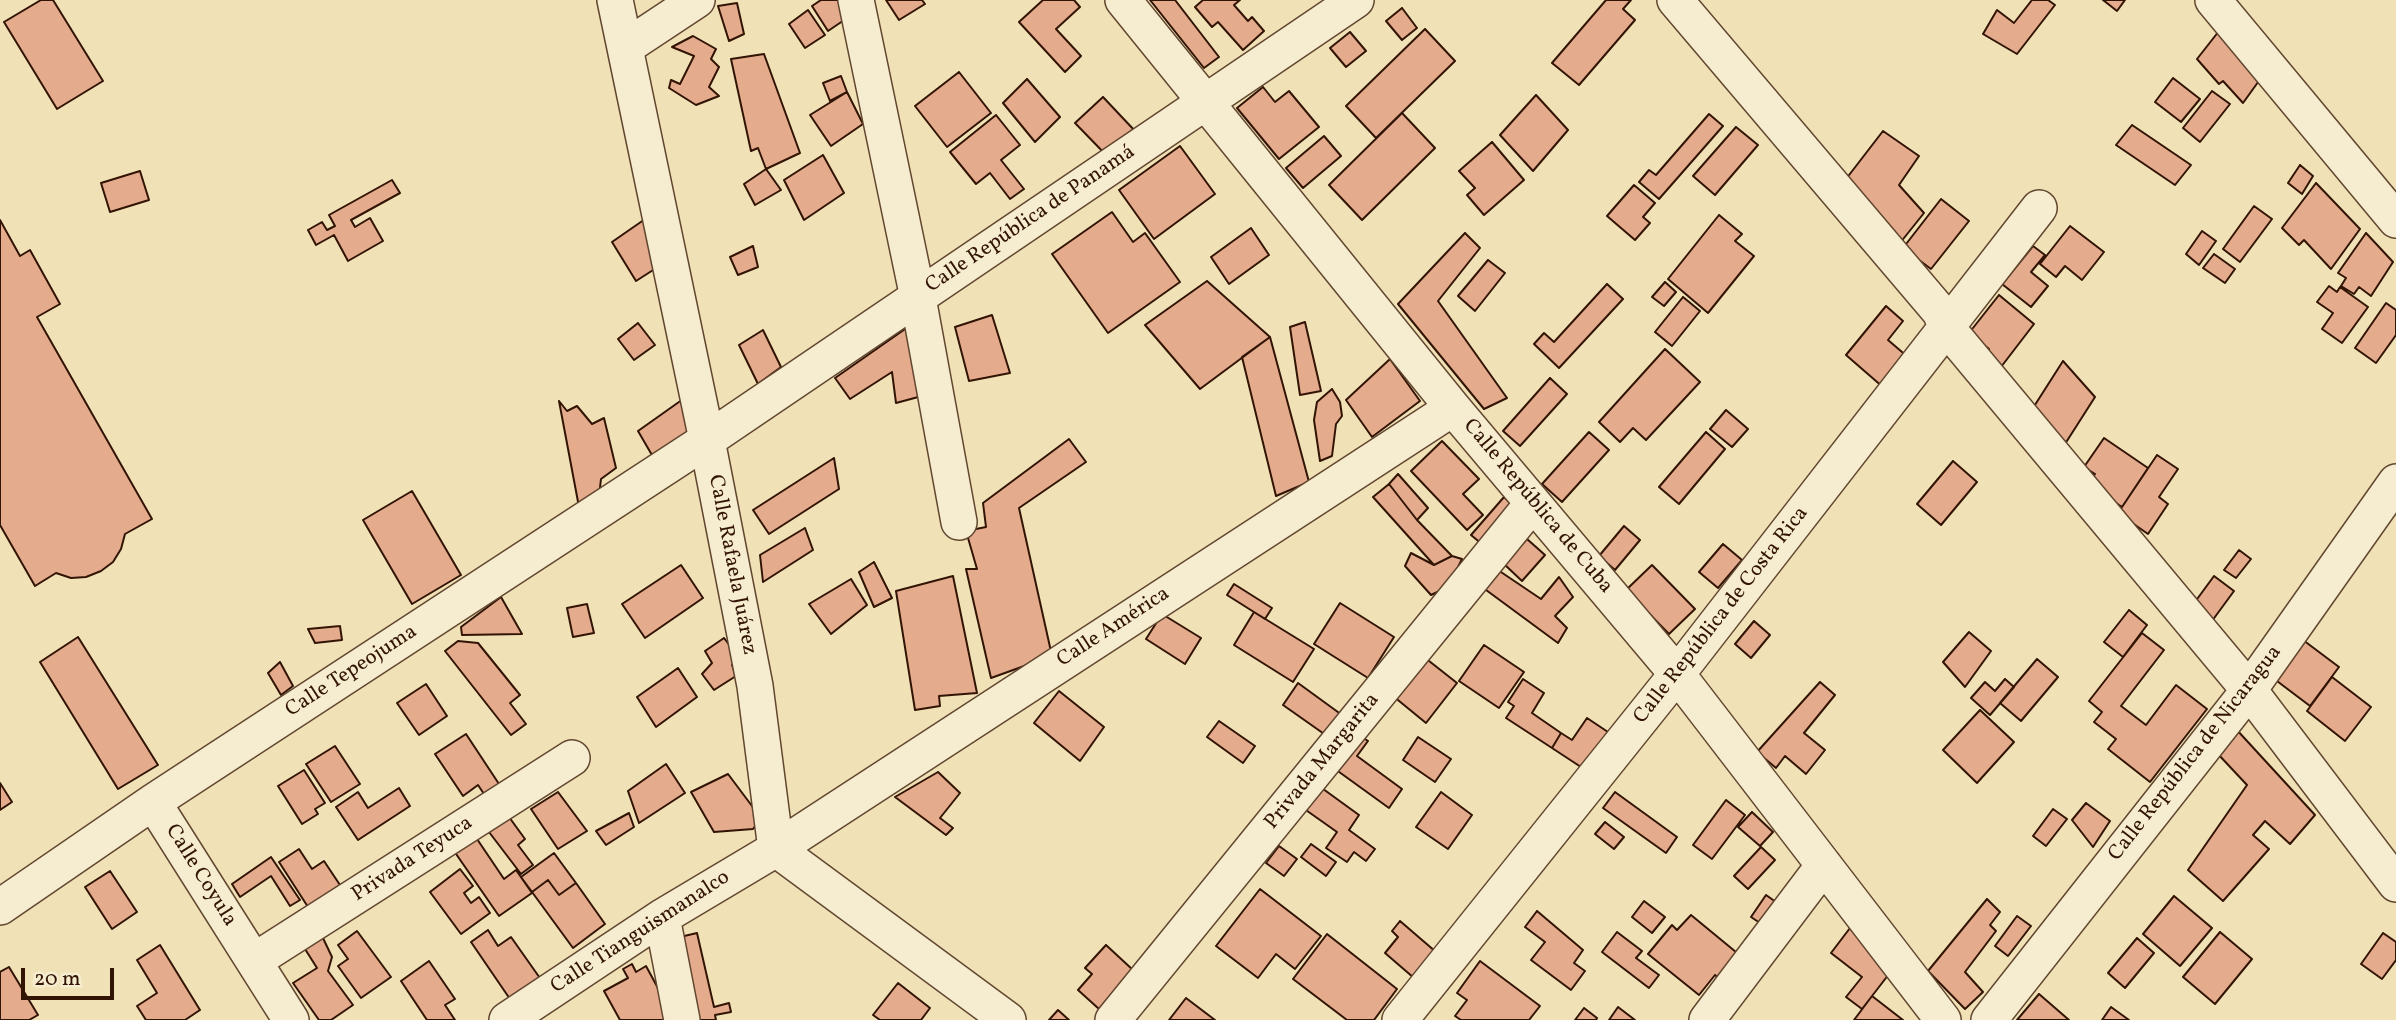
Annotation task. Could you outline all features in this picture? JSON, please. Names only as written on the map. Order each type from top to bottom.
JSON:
[{"type":"street","name":"Calle Rafaela Juárez","points":[[615,0],[707,440],[755,687],[776,849]]},
{"type":"street","points":[[626,47],[697,0]]},
{"type":"street","points":[[856,0],[918,298],[959,522]]},
{"type":"street","name":"Calle República de Cuba","points":[[1123,0],[1453,408],[1677,674],[1943,1020]]},
{"type":"street","name":"Calle República de Panamá","points":[[707,440],[1356,0]]},
{"type":"street","points":[[1675,0],[1940,312],[1947,328],[2249,690],[2396,884]]},
{"type":"street","points":[[2215,1],[2396,219]]},
{"type":"street","name":"Calle República de Costa Rica","points":[[1399,1020],[1677,674],[2039,208]]},
{"type":"street","name":"Calle América","points":[[776,849],[1453,408]]},
{"type":"street","name":"Calle Tepeojuma","points":[[0,907],[153,802],[707,440]]},
{"type":"street","name":"Calle República de Nicaragua","points":[[1989,1020],[2249,690],[2396,482]]},
{"type":"street","name":"Privada Margarita","points":[[1112,1020],[1533,503]]},
{"type":"street","name":"Privada Teyuca","points":[[254,961],[572,758]]},
{"type":"street","name":"Calle Coyula","points":[[153,802],[291,1020]]},
{"type":"street","points":[[776,849],[1009,1020]]},
{"type":"street","name":"Calle Tianguismanalco","points":[[508,1020],[662,917],[776,849]]},
{"type":"street","points":[[1707,1020],[1824,865]]},
{"type":"street","points":[[662,917],[682,1020]]},
{"type":"building","points":[[41,0],[53,0],[103,81],[57,109],[4,22]]},
{"type":"building","points":[[821,0],[848,0],[856,12],[828,31],[812,6]]},
{"type":"building","points":[[886,0],[922,0],[925,4],[899,20]]},
{"type":"building","points":[[1043,0],[1074,0],[1080,7],[1056,29],[1081,56],[1065,72],[1019,22]]},
{"type":"building","points":[[1150,0],[1175,0],[1219,57],[1204,68]]},
{"type":"building","points":[[1203,0],[1240,0],[1234,5],[1248,21],[1252,17],[1264,31],[1243,50],[1218,22],[1212,27],[1195,7]]},
{"type":"building","points":[[1606,0],[1631,0],[1623,9],[1635,20],[1579,85],[1552,63]]},
{"type":"building","points":[[2032,0],[2048,0],[2055,5],[2017,54],[1983,34],[1997,10],[2014,23]]},
{"type":"building","points":[[2103,0],[2125,0],[2117,11]]},
{"type":"building","points":[[737,3],[744,34],[729,41],[718,6]]},
{"type":"building","points":[[1402,8],[1417,28],[1402,40],[1386,21]]},
{"type":"building","points":[[808,10],[825,35],[805,48],[789,24]]},
{"type":"building","points":[[1425,29],[1455,61],[1376,138],[1346,106]]},
{"type":"building","points":[[2219,31],[2261,78],[2243,103],[2223,81],[2219,84],[2197,59]]},
{"type":"building","points":[[1350,32],[1366,51],[1346,67],[1330,48]]},
{"type":"building","points":[[693,36],[716,49],[711,59],[719,67],[709,87],[719,96],[696,105],[669,88],[671,80],[680,84],[694,56],[672,47]]},
{"type":"building","points":[[764,54],[800,153],[766,169],[758,148],[751,151],[731,59]]},
{"type":"building","points":[[959,72],[991,113],[947,147],[915,106]]},
{"type":"building","points":[[841,76],[847,92],[830,101],[823,83]]},
{"type":"building","points":[[2173,78],[2200,99],[2181,122],[2155,102]]},
{"type":"building","points":[[1027,79],[1060,117],[1035,142],[1003,103]]},
{"type":"building","points":[[1263,87],[1275,102],[1289,91],[1319,127],[1279,159],[1237,108]]},
{"type":"building","points":[[2212,91],[2230,104],[2200,142],[2183,128]]},
{"type":"building","points":[[847,92],[863,124],[831,146],[810,115]]},
{"type":"building","points":[[1536,95],[1568,130],[1533,171],[1500,135]]},
{"type":"building","points":[[1103,97],[1135,131],[1108,157],[1075,123]]},
{"type":"building","points":[[1402,113],[1435,148],[1362,220],[1329,185]]},
{"type":"building","points":[[1709,114],[1723,126],[1659,199],[1639,182],[1649,170],[1656,175]]},
{"type":"building","points":[[996,115],[1020,145],[1001,160],[1024,189],[1010,199],[990,173],[976,184],[950,152]]},
{"type":"building","points":[[2132,125],[2191,165],[2175,185],[2116,145]]},
{"type":"building","points":[[1736,127],[1758,145],[1715,195],[1693,176]]},
{"type":"building","points":[[1883,131],[1919,156],[1899,185],[1924,213],[1900,243],[1846,179]]},
{"type":"building","points":[[1324,136],[1341,156],[1303,188],[1286,168]]},
{"type":"building","points":[[1492,142],[1524,180],[1484,215],[1467,195],[1475,188],[1459,171]]},
{"type":"building","points":[[1180,146],[1215,194],[1154,239],[1119,190]]},
{"type":"building","points":[[823,155],[844,193],[804,220],[784,180]]},
{"type":"building","points":[[2300,165],[2313,176],[2302,194],[2288,183]]},
{"type":"building","points":[[766,169],[781,190],[755,205],[744,184]]},
{"type":"building","points":[[140,171],[149,200],[110,212],[101,183]]},
{"type":"building","points":[[392,180],[400,193],[351,220],[355,227],[370,218],[383,241],[348,261],[334,235],[316,245],[308,230],[322,222],[327,230],[335,226],[329,215]]},
{"type":"building","points":[[2316,183],[2360,229],[2331,269],[2304,240],[2299,245],[2282,228]]},
{"type":"building","points":[[1634,185],[1655,203],[1643,217],[1650,223],[1635,240],[1607,216]]},
{"type":"building","points":[[1941,199],[1969,221],[1931,269],[1903,248]]},
{"type":"building","points":[[2254,206],[2272,219],[2240,262],[2223,249]]},
{"type":"building","points":[[1112,212],[1133,242],[1145,233],[1180,282],[1108,333],[1052,254]]},
{"type":"building","points":[[1719,215],[1742,234],[1735,241],[1754,256],[1708,313],[1668,279]]},
{"type":"building","points":[[648,217],[664,263],[636,281],[612,242]]},
{"type":"building","points":[[0,220],[20,256],[30,250],[60,304],[37,317],[152,519],[125,534],[121,549],[113,562],[101,571],[86,577],[71,578],[56,573],[35,586],[0,525]]},
{"type":"building","points":[[2070,226],[2104,252],[2082,280],[2065,266],[2056,277],[2040,264]]},
{"type":"building","points":[[1251,228],[1269,255],[1229,284],[1211,257]]},
{"type":"building","points":[[2202,231],[2216,241],[2199,265],[2186,254]]},
{"type":"building","points":[[1465,233],[1480,248],[1438,301],[1507,398],[1484,409],[1398,304]]},
{"type":"building","points":[[2366,233],[2393,262],[2371,296],[2359,287],[2354,294],[2341,286],[2346,278],[2338,273]]},
{"type":"building","points":[[753,246],[758,267],[738,275],[730,257]]},
{"type":"building","points":[[2033,246],[2045,255],[2031,272],[2048,286],[2031,307],[2002,284]]},
{"type":"building","points":[[2214,254],[2235,269],[2225,283],[2203,268]]},
{"type":"building","points":[[1488,260],[1505,273],[1475,311],[1458,296]]},
{"type":"building","points":[[1207,281],[1270,337],[1200,389],[1145,325]]},
{"type":"building","points":[[1665,282],[1676,292],[1664,306],[1652,297]]},
{"type":"building","points":[[1607,284],[1623,299],[1559,368],[1534,344],[1544,333],[1554,342]]},
{"type":"building","points":[[2329,286],[2337,292],[2340,287],[2368,307],[2342,343],[2322,329],[2333,313],[2317,302]]},
{"type":"building","points":[[1999,295],[2034,324],[2001,367],[1986,355],[1989,349],[1969,333]]},
{"type":"building","points":[[1683,297],[1700,311],[1672,346],[1655,332]]},
{"type":"building","points":[[2386,303],[2396,310],[2396,335],[2376,363],[2355,348]]},
{"type":"building","points":[[1886,306],[1903,321],[1888,340],[1909,358],[1884,388],[1846,355]]},
{"type":"building","points":[[992,315],[1010,373],[969,381],[955,327]]},
{"type":"building","points":[[1305,322],[1321,391],[1300,395],[1290,327]]},
{"type":"building","points":[[638,323],[655,345],[634,360],[618,339]]},
{"type":"building","points":[[908,327],[922,396],[896,403],[892,372],[850,399],[835,378]]},
{"type":"building","points":[[763,330],[781,367],[758,384],[739,345]]},
{"type":"building","points":[[1270,337],[1309,482],[1276,496],[1242,357]]},
{"type":"building","points":[[1665,349],[1700,382],[1646,440],[1633,428],[1620,442],[1599,422]]},
{"type":"building","points":[[1390,359],[1420,401],[1372,437],[1346,400]]},
{"type":"building","points":[[2063,361],[2095,397],[2065,444],[2033,408]]},
{"type":"building","points":[[1550,378],[1567,394],[1520,446],[1503,431]]},
{"type":"building","points":[[1332,389],[1340,402],[1342,416],[1336,424],[1332,456],[1320,461],[1314,420],[1317,402]]},
{"type":"building","points":[[686,397],[702,427],[656,462],[638,431]]},
{"type":"building","points":[[559,401],[567,411],[577,406],[592,424],[604,418],[616,468],[601,479],[599,496],[579,507]]},
{"type":"building","points":[[1726,410],[1748,429],[1732,447],[1710,429]]},
{"type":"building","points":[[1589,432],[1609,450],[1562,502],[1542,484]]},
{"type":"building","points":[[1706,432],[1725,449],[1679,504],[1659,487]]},
{"type":"building","points":[[2104,438],[2148,468],[2122,507],[2088,484],[2095,474],[2084,467]]},
{"type":"building","points":[[1069,439],[1086,462],[1019,508],[1052,656],[991,678],[966,569],[977,569],[966,531],[986,527],[983,503]]},
{"type":"building","points":[[1442,441],[1479,479],[1463,494],[1483,515],[1467,530],[1411,471]]},
{"type":"building","points":[[2157,455],[2178,469],[2159,497],[2168,504],[2148,534],[2118,513]]},
{"type":"building","points":[[834,458],[839,489],[769,534],[753,510]]},
{"type":"building","points":[[1953,461],[1977,482],[1941,525],[1917,504]]},
{"type":"building","points":[[1398,474],[1428,508],[1417,520],[1389,484]]},
{"type":"building","points":[[1389,484],[1417,520],[1452,556],[1434,565],[1373,497]]},
{"type":"building","points":[[412,491],[461,575],[412,604],[363,520]]},
{"type":"building","points":[[1504,497],[1521,511],[1489,550],[1471,535]]},
{"type":"building","points":[[1624,526],[1640,540],[1615,570],[1599,556]]},
{"type":"building","points":[[805,528],[813,550],[763,582],[760,555]]},
{"type":"building","points":[[1527,539],[1545,555],[1522,581],[1504,564]]},
{"type":"building","points":[[1723,544],[1742,560],[1718,588],[1699,572]]},
{"type":"building","points":[[2239,550],[2251,559],[2236,578],[2224,570]]},
{"type":"building","points":[[1411,553],[1434,565],[1452,556],[1462,559],[1448,587],[1431,595],[1405,566]]},
{"type":"building","points":[[874,562],[892,598],[874,607],[859,572]]},
{"type":"building","points":[[681,565],[703,598],[645,638],[622,604]]},
{"type":"building","points":[[1652,565],[1695,609],[1669,634],[1626,590]]},
{"type":"building","points":[[1492,566],[1541,599],[1559,577],[1573,597],[1555,616],[1567,628],[1558,643],[1482,587]]},
{"type":"building","points":[[953,576],[977,693],[939,696],[940,706],[915,710],[896,591]]},
{"type":"building","points":[[2214,576],[2234,591],[2212,621],[2192,606]]},
{"type":"building","points":[[851,579],[867,605],[831,634],[809,604]]},
{"type":"building","points":[[1234,584],[1272,608],[1265,619],[1227,595]]},
{"type":"building","points":[[501,597],[522,634],[462,635],[461,627]]},
{"type":"building","points":[[1340,603],[1394,637],[1368,678],[1314,644]]},
{"type":"building","points":[[587,604],[594,633],[573,637],[567,608]]},
{"type":"building","points":[[2129,610],[2147,625],[2123,657],[2104,642]]},
{"type":"building","points":[[1254,612],[1314,649],[1293,682],[1234,645]]},
{"type":"building","points":[[1162,614],[1201,638],[1185,664],[1146,639]]},
{"type":"building","points":[[1754,621],[1770,635],[1751,658],[1735,644]]},
{"type":"building","points":[[340,626],[342,640],[315,643],[308,629]]},
{"type":"building","points":[[1969,632],[1991,651],[1965,687],[1943,662]]},
{"type":"building","points":[[2142,633],[2164,650],[2121,706],[2146,725],[2176,685],[2207,709],[2150,782],[2108,749],[2116,739],[2094,722],[2102,712],[2089,701]]},
{"type":"building","points":[[78,637],[158,765],[118,789],[40,662]]},
{"type":"building","points":[[724,638],[740,659],[732,665],[736,676],[714,690],[702,674],[712,663],[705,651]]},
{"type":"building","points":[[2303,640],[2339,667],[2310,706],[2273,678]]},
{"type":"building","points":[[458,641],[478,643],[520,695],[510,703],[526,724],[511,735],[445,651]]},
{"type":"building","points":[[1484,645],[1524,672],[1499,708],[1459,681]]},
{"type":"building","points":[[1424,657],[1457,683],[1426,723],[1393,696]]},
{"type":"building","points":[[2037,659],[2058,677],[2021,721],[2000,703]]},
{"type":"building","points":[[280,662],[293,686],[281,695],[268,673]]},
{"type":"building","points":[[678,668],[697,697],[656,727],[637,697]]},
{"type":"building","points":[[2332,677],[2371,707],[2345,741],[2307,711]]},
{"type":"building","points":[[1523,679],[1544,693],[1532,713],[1561,733],[1552,748],[1506,718],[1514,706],[1508,702]]},
{"type":"building","points":[[2005,679],[2014,687],[1990,715],[1971,698],[1985,682],[1995,691]]},
{"type":"building","points":[[1820,682],[1835,695],[1804,733],[1825,750],[1806,774],[1785,756],[1776,768],[1757,752]]},
{"type":"building","points":[[1298,683],[1342,715],[1327,736],[1283,705]]},
{"type":"building","points":[[426,684],[447,716],[419,735],[397,703]]},
{"type":"building","points":[[1059,691],[1104,727],[1080,761],[1034,723]]},
{"type":"building","points":[[1980,710],[2014,742],[1977,783],[1943,750]]},
{"type":"building","points":[[1587,718],[1608,732],[1584,769],[1552,748],[1561,733],[1572,740]]},
{"type":"building","points":[[1219,721],[1255,746],[1243,763],[1207,737]]},
{"type":"building","points":[[2236,729],[2315,815],[2290,844],[2265,821],[2253,835],[2269,849],[2223,901],[2188,870],[2247,785],[2217,753]]},
{"type":"building","points":[[466,734],[501,787],[486,797],[478,785],[463,796],[435,754]]},
{"type":"building","points":[[1359,735],[1368,741],[1357,756],[1402,789],[1389,808],[1335,769]]},
{"type":"building","points":[[1418,737],[1451,759],[1435,782],[1403,760]]},
{"type":"building","points":[[335,746],[360,784],[331,802],[306,764]]},
{"type":"building","points":[[666,764],[685,793],[639,823],[628,791]]},
{"type":"building","points":[[304,770],[325,803],[315,809],[318,814],[302,824],[278,786]]},
{"type":"building","points":[[938,772],[960,793],[940,818],[953,828],[946,835],[895,797]]},
{"type":"building","points":[[728,774],[761,818],[753,829],[714,832],[691,792]]},
{"type":"building","points":[[0,783],[12,802],[0,810]]},
{"type":"building","points":[[1319,786],[1359,815],[1349,830],[1375,849],[1366,861],[1354,852],[1347,862],[1326,848],[1337,832],[1303,808]]},
{"type":"building","points":[[399,788],[410,806],[358,840],[336,807],[358,792],[368,808]]},
{"type":"building","points":[[558,792],[587,831],[558,849],[531,809]]},
{"type":"building","points":[[1441,792],[1472,815],[1448,849],[1416,827]]},
{"type":"building","points":[[1615,792],[1677,837],[1666,853],[1603,808]]},
{"type":"building","points":[[1726,800],[1745,815],[1712,859],[1693,845]]},
{"type":"building","points":[[2086,803],[2110,821],[2093,847],[2072,820]]},
{"type":"building","points":[[2053,809],[2067,819],[2046,846],[2033,836]]},
{"type":"building","points":[[1752,812],[1773,832],[1760,846],[1738,827]]},
{"type":"building","points":[[629,813],[634,827],[606,845],[596,831]]},
{"type":"building","points":[[509,817],[525,839],[518,845],[533,865],[521,874],[489,832]]},
{"type":"building","points":[[1605,822],[1624,837],[1614,849],[1595,834]]},
{"type":"building","points":[[475,836],[504,879],[516,870],[532,893],[499,916],[454,851]]},
{"type":"building","points":[[1311,844],[1336,862],[1326,876],[1301,857]]},
{"type":"building","points":[[1279,846],[1297,859],[1284,876],[1266,863]]},
{"type":"building","points":[[1761,847],[1775,860],[1748,889],[1734,876]]},
{"type":"building","points":[[299,849],[312,869],[324,861],[340,885],[308,907],[279,862]]},
{"type":"building","points":[[554,853],[576,883],[559,895],[548,880],[532,892],[521,877]]},
{"type":"building","points":[[271,857],[300,900],[290,906],[271,876],[240,897],[232,884]]},
{"type":"building","points":[[460,869],[473,886],[464,893],[471,903],[479,897],[490,913],[461,934],[430,892]]},
{"type":"building","points":[[110,871],[137,912],[112,929],[85,887]]},
{"type":"building","points":[[548,880],[559,895],[576,883],[605,924],[573,948],[532,892]]},
{"type":"building","points":[[1260,889],[1321,936],[1295,969],[1276,954],[1258,978],[1216,946]]},
{"type":"building","points":[[1766,895],[1783,907],[1769,929],[1751,917]]},
{"type":"building","points":[[2174,896],[2212,928],[2180,966],[2143,934]]},
{"type":"building","points":[[1987,899],[2000,912],[1990,925],[1996,931],[1965,972],[1983,992],[1965,1009],[1928,971]]},
{"type":"building","points":[[1644,901],[1665,917],[1652,933],[1632,917]]},
{"type":"building","points":[[1537,911],[1583,950],[1574,963],[1585,971],[1571,990],[1531,960],[1545,942],[1525,927]]},
{"type":"building","points":[[1691,915],[1742,957],[1723,982],[1715,975],[1699,995],[1648,954],[1672,925],[1677,930]]},
{"type":"building","points":[[2017,916],[2031,926],[2008,956],[1995,946]]},
{"type":"building","points":[[1400,921],[1436,952],[1414,978],[1385,953],[1398,937],[1392,931]]},
{"type":"building","points":[[1850,928],[1889,974],[1862,1009],[1846,997],[1862,977],[1831,953]]},
{"type":"building","points":[[488,930],[498,946],[511,937],[542,981],[512,1002],[471,942]]},
{"type":"building","points":[[357,931],[391,977],[361,998],[338,966],[348,959],[338,945]]},
{"type":"building","points":[[1617,932],[1642,951],[1636,958],[1659,975],[1649,988],[1602,952]]},
{"type":"building","points":[[2220,932],[2252,959],[2215,1004],[2183,977]]},
{"type":"building","points":[[697,933],[714,1007],[729,1003],[731,1012],[715,1015],[716,1020],[699,1020],[680,937]]},
{"type":"building","points":[[2383,933],[2396,942],[2396,960],[2382,979],[2361,964]]},
{"type":"building","points":[[1327,934],[1397,989],[1374,1020],[1347,1020],[1293,979]]},
{"type":"building","points":[[322,936],[332,957],[328,971],[353,1005],[331,1020],[319,1020],[293,983],[317,968],[305,949]]},
{"type":"building","points":[[2137,938],[2154,953],[2125,988],[2108,973]]},
{"type":"building","points":[[160,945],[200,1010],[185,1020],[146,1020],[137,1006],[157,993],[137,960]]},
{"type":"building","points":[[1106,945],[1133,970],[1099,1009],[1078,990],[1092,974],[1085,968]]},
{"type":"building","points":[[429,961],[455,999],[445,1005],[455,1020],[427,1020],[401,981]]},
{"type":"building","points":[[1480,961],[1540,1006],[1529,1020],[1461,1020],[1455,1016],[1467,1000],[1457,993]]},
{"type":"building","points":[[632,964],[636,972],[646,966],[672,1014],[663,1020],[620,1020],[604,991],[628,978],[623,969]]},
{"type":"building","points":[[9,967],[38,1015],[29,1020],[0,1020],[0,972]]},
{"type":"building","points":[[898,983],[930,1008],[921,1020],[880,1020],[873,1015]]},
{"type":"building","points":[[2039,994],[2069,1020],[2017,1020]]},
{"type":"building","points":[[1872,996],[1903,1020],[1854,1020]]},
{"type":"building","points":[[1186,998],[1215,1020],[1169,1020]]},
{"type":"building","points":[[1618,1007],[1635,1020],[1609,1020]]},
{"type":"building","points":[[2111,1007],[2129,1020],[2102,1020]]},
{"type":"building","points":[[1584,1008],[1597,1018],[1596,1020],[1575,1020]]},
{"type":"building","points":[[1058,1010],[1069,1020],[1049,1020]]}]
